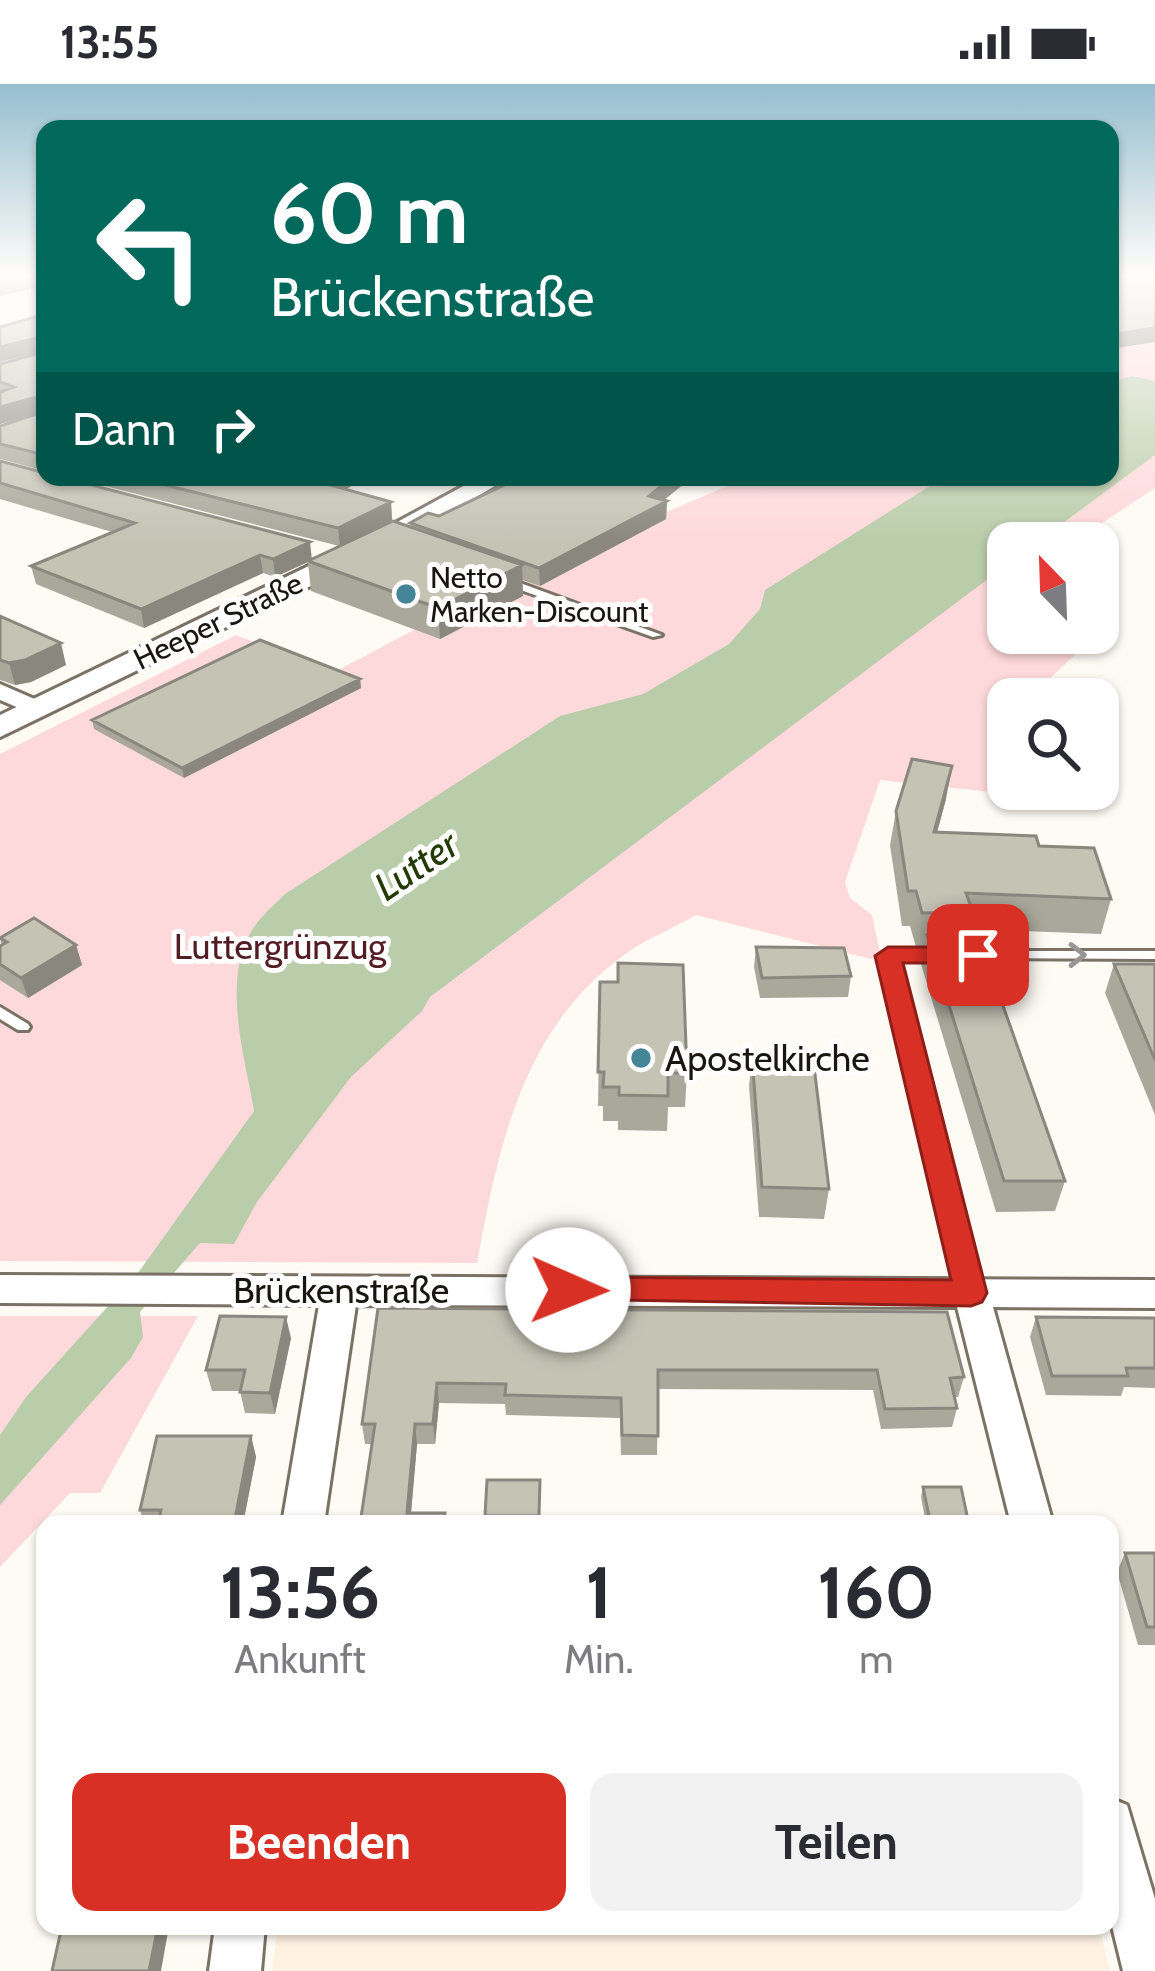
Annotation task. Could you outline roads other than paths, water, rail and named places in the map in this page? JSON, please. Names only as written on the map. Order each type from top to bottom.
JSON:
[{"type":"main road","name":"Heeper Straße","points":[[0,727],[346,558],[396,542],[484,486]]},
{"type":"street","points":[[306,548],[346,558]]},
{"type":"street","points":[[0,691],[38,709]]},
{"type":"street","name":"Brückenstraße","points":[[0,1289],[1155,1294]]},
{"type":"street","points":[[304,1515],[340,1289]]},
{"type":"street","points":[[971,1293],[1030,1515]]},
{"type":"street","points":[[1119,1856],[1150,1971]]},
{"type":"street","points":[[235,1971],[239,1935]]},
{"type":"lane","points":[[488,575],[657,635]]},
{"type":"lane","points":[[971,1293],[888,956],[1155,955]]},
{"type":"lane","points":[[0,1012],[23,1027]]},
{"type":"water","points":[[1132,376],[1155,381],[1155,455],[1119,482],[1119,380]]},
{"type":"water","name":"Lutter","points":[[930,486],[1113,486],[1064,522],[987,522],[987,580],[430,997],[422,1011],[351,1077],[257,1202],[234,1244],[200,1243],[140,1312],[143,1337],[131,1358],[0,1505],[0,1435],[26,1397],[138,1273],[254,1111],[237,996],[243,950],[259,920],[285,894],[560,716],[643,694],[729,644],[760,609],[765,590]]},
{"type":"place","name":"Netto Marken-Discount","points":[[406,594]]},
{"type":"place","name":"Apostelkirche","points":[[641,1058]]},
{"type":"park label","name":"Luttergrünzug","points":[[280,946]]}]
